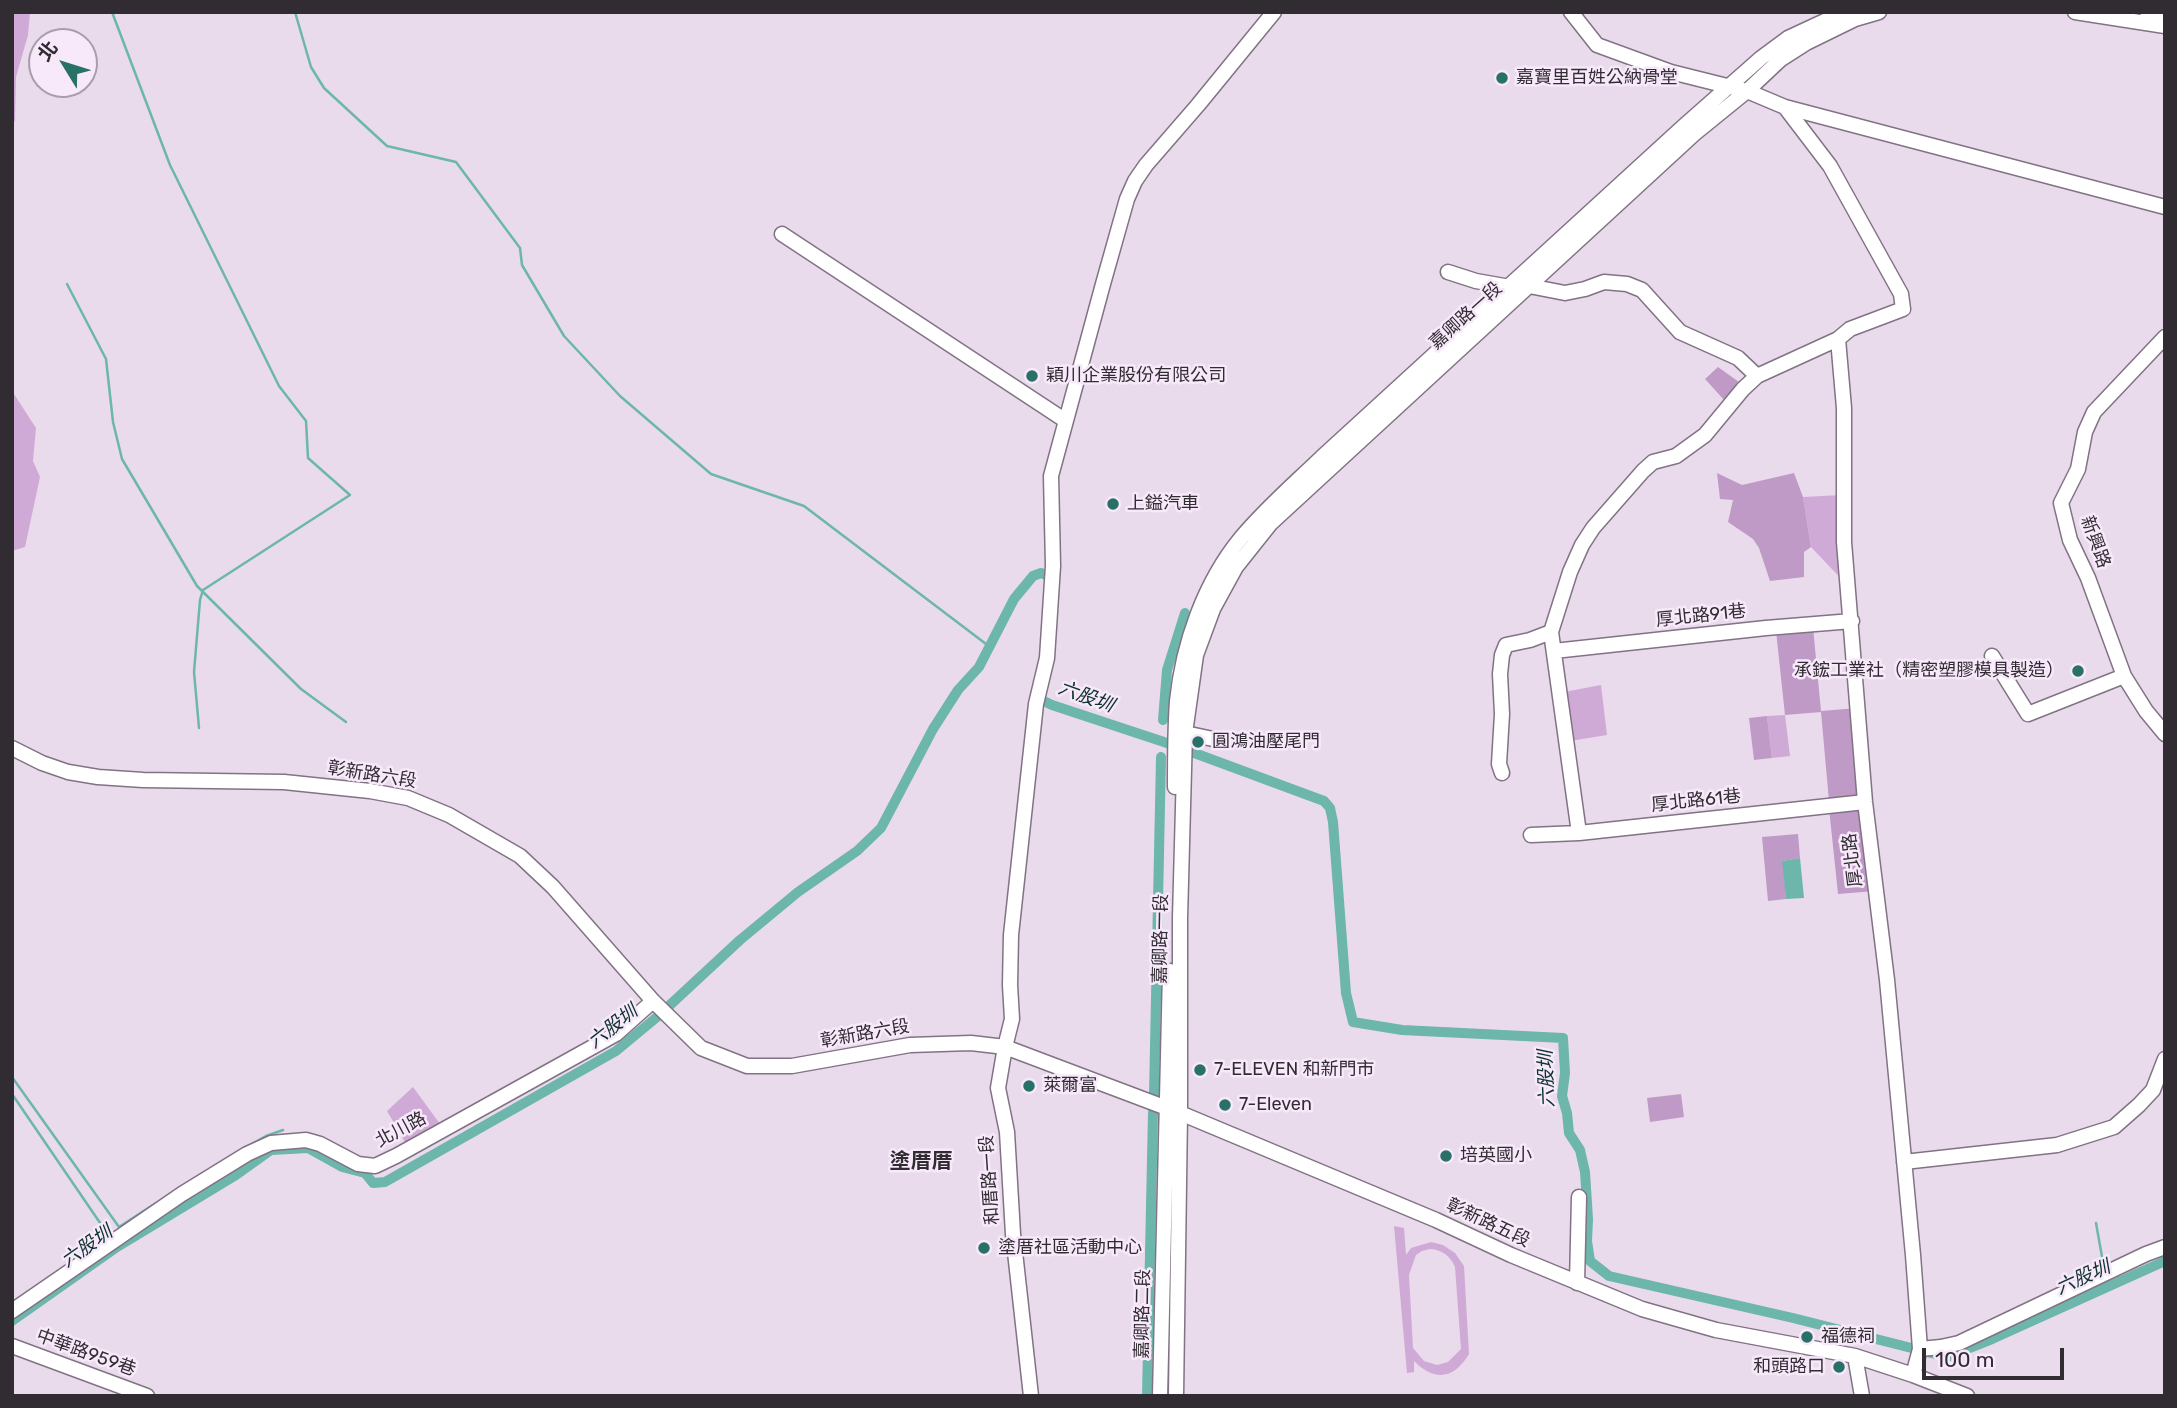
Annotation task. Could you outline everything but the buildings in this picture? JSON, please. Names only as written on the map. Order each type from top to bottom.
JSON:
[{"type":"street","name":"和厝路一段","points":[[1031,1396],[1013,1234],[1007,1132],[998,1088],[1004,1047],[1012,1019],[1011,935],[1039,697],[1048,658],[1051,604],[1051,476],[1127,199],[1135,181],[1274,12]]},
{"type":"street","points":[[1571,12],[1597,45],[1671,72],[1747,91],[1784,107],[2165,207]]},
{"type":"street","name":"嘉卿路一段","points":[[1173,1111],[1180,766],[1177,699],[1184,659],[1195,623],[1214,580],[1240,541],[1263,514],[1321,458],[1729,87],[1788,38],[1844,12]]},
{"type":"street","name":"嘉卿路一段","points":[[1180,732],[1196,655],[1213,609],[1236,567],[1256,540],[1298,496],[1694,134],[1781,59],[1806,43],[1855,19],[1879,12]]},
{"type":"street","points":[[2075,12],[2165,26]]},
{"type":"street","points":[[2147,12],[2165,15]]},
{"type":"street","points":[[1579,833],[1551,632],[1581,545],[1643,471],[1653,462],[1676,456],[1705,435],[1757,376],[1838,339],[1850,329],[1903,309],[1901,293],[1830,166],[1784,107]]},
{"type":"street","points":[[782,234],[1066,421]]},
{"type":"street","points":[[1448,272],[1476,281],[1510,287],[1529,286],[1565,293],[1604,282],[1626,284],[1642,290],[1679,332],[1738,358],[1757,376]]},
{"type":"street","name":"新興路","points":[[2165,337],[2094,412],[2085,432],[2078,469],[2062,503],[2070,540],[2088,579],[2124,676],[2146,711],[2165,734]]},
{"type":"street","name":"厚北路","points":[[1838,339],[1844,408],[1844,542],[1865,802],[1886,980],[1920,1349],[1913,1375]]},
{"type":"street","name":"厚北路91巷","points":[[1554,651],[1852,621]]},
{"type":"street","points":[[1502,773],[1499,764],[1502,655],[1506,645],[1551,632]]},
{"type":"street","points":[[1992,656],[2028,714],[2124,676]]},
{"type":"street","points":[[1180,732],[1213,739]]},
{"type":"street","name":"彰新路六段","points":[[12,748],[68,772],[98,777],[284,782],[408,797],[449,815],[520,856],[553,887],[666,1015],[701,1048],[747,1066],[792,1066],[930,1043],[971,1043],[1004,1047]]},
{"type":"street","name":"厚北路61巷","points":[[1531,835],[1579,833],[1865,802]]},
{"type":"street","name":"北川路","points":[[12,1311],[120,1235],[247,1154],[271,1143],[306,1140],[320,1143],[358,1164],[375,1166],[616,1034],[653,1001]]},
{"type":"street","name":"彰新路五段","points":[[1004,1047],[1173,1111],[1642,1309],[1716,1330],[1855,1356],[1966,1396]]},
{"type":"street","points":[[1904,1163],[2057,1145],[2114,1127],[2153,1090],[2165,1059]]},
{"type":"street","name":"嘉卿路二段","points":[[1160,1396],[1173,1111]]},
{"type":"street","name":"嘉卿路二段","points":[[1173,1111],[1176,1396]]},
{"type":"street","points":[[1577,1283],[1579,1197]]},
{"type":"street","points":[[1920,1349],[1959,1343],[2165,1247]]},
{"type":"street","name":"中華路959巷","points":[[12,1346],[146,1396]]},
{"type":"street","points":[[1855,1356],[1862,1396]]},
{"type":"shaded area","points":[[12,12],[30,12],[28,35],[16,77],[15,121],[12,123]]},
{"type":"shaded area","points":[[1718,367],[1739,382],[1725,401],[1705,379]]},
{"type":"shaded area","points":[[12,391],[36,428],[33,461],[40,477],[25,547],[12,551]]},
{"type":"shaded area","points":[[1717,473],[1742,485],[1794,473],[1803,497],[1811,547],[1804,552],[1804,577],[1770,581],[1759,548],[1753,539],[1728,522],[1733,500],[1720,499]]},
{"type":"shaded area","points":[[1841,495],[1849,587],[1811,547],[1803,497]]},
{"type":"shaded area","points":[[1813,627],[1821,711],[1858,708],[1859,798],[1829,801],[1821,712],[1785,715],[1776,631]]},
{"type":"shaded area","points":[[1601,685],[1607,735],[1570,741],[1564,692]]},
{"type":"shaded area","points":[[1785,715],[1790,756],[1772,758],[1767,716]]},
{"type":"shaded area","points":[[1767,716],[1772,758],[1754,760],[1749,718]]},
{"type":"shaded area","points":[[1861,804],[1875,891],[1838,894],[1829,808]]},
{"type":"shaded area","points":[[1798,834],[1800,858],[1783,861],[1786,899],[1768,901],[1762,837]]},
{"type":"shaded area","points":[[1800,858],[1804,898],[1786,899],[1782,861]]},
{"type":"shaded area","points":[[413,1087],[443,1128],[409,1149],[387,1111]]},
{"type":"shaded area","points":[[1681,1094],[1684,1117],[1650,1122],[1647,1098]]},
{"type":"shaded area","points":[[1394,1226],[1404,1228],[1406,1255],[1411,1248],[1431,1242],[1443,1245],[1455,1253],[1464,1266],[1469,1354],[1451,1373],[1437,1375],[1414,1361],[1414,1372],[1407,1373]],"holes":[[[1430,1249],[1446,1254],[1455,1267],[1461,1349],[1448,1362],[1437,1365],[1424,1361],[1413,1348],[1409,1275],[1416,1255]]]},
{"type":"waterway","points":[[112,12],[170,165],[279,386],[306,421],[308,458],[350,495],[203,590],[194,672],[199,728]]},
{"type":"waterway","points":[[295,12],[311,67],[324,88],[387,146],[456,162],[520,248],[522,265],[564,336],[620,396],[711,474],[804,506],[990,647]]},
{"type":"waterway","points":[[67,284],[106,359],[113,422],[122,459],[197,586],[301,689],[346,722]]},
{"type":"waterway","name":"六股圳","points":[[12,1321],[117,1247],[236,1175],[271,1150],[308,1148],[342,1167],[365,1173],[373,1183],[385,1182],[616,1051],[740,940],[798,892],[857,851],[881,828],[933,729],[958,690],[979,667],[1014,599],[1033,576],[1041,573],[1049,576],[1052,583]]},
{"type":"waterway","points":[[1163,720],[1167,670],[1185,613]]},
{"type":"waterway","name":"六股圳","points":[[1035,697],[1324,801],[1330,808],[1333,822],[1346,993],[1353,1022],[1402,1030],[1563,1038],[1565,1073],[1562,1096],[1569,1133],[1580,1150],[1585,1172],[1590,1261],[1609,1276],[1947,1357],[2165,1261]]},
{"type":"waterway","points":[[1154,1095],[1161,757]]},
{"type":"waterway","points":[[12,1077],[119,1227],[156,1203]]},
{"type":"waterway","points":[[12,1094],[109,1236]]},
{"type":"waterway","points":[[1147,1396],[1153,1112]]},
{"type":"waterway","points":[[248,1146],[283,1130]]},
{"type":"waterway","points":[[2096,1223],[2104,1268]]},
{"type":"waterway","points":[[2106,1278],[2107,1286]]},
{"type":"place","name":"嘉寶里百姓公納骨堂","points":[[1502,78]]},
{"type":"place","name":"穎川企業股份有限公司","points":[[1032,376]]},
{"type":"place","name":"上鎰汽車","points":[[1113,504]]},
{"type":"place","name":"承鋐工業社（精密塑膠模具製造）","points":[[2078,671]]},
{"type":"place","name":"圓鴻油壓尾門","points":[[1198,742]]},
{"type":"place","name":"7-ELEVEN 和新門市","points":[[1200,1070]]},
{"type":"place","name":"萊爾富","points":[[1029,1086]]},
{"type":"place","name":"7-Eleven","points":[[1225,1105]]},
{"type":"place","name":"培英國小","points":[[1446,1156]]},
{"type":"place","name":"塗厝社區活動中心","points":[[984,1248]]},
{"type":"place","name":"福德祠","points":[[1807,1337]]},
{"type":"place","name":"和頭路口","points":[[1839,1367]]},
{"type":"district","name":"塗厝厝","points":[[921,1162]]}]
